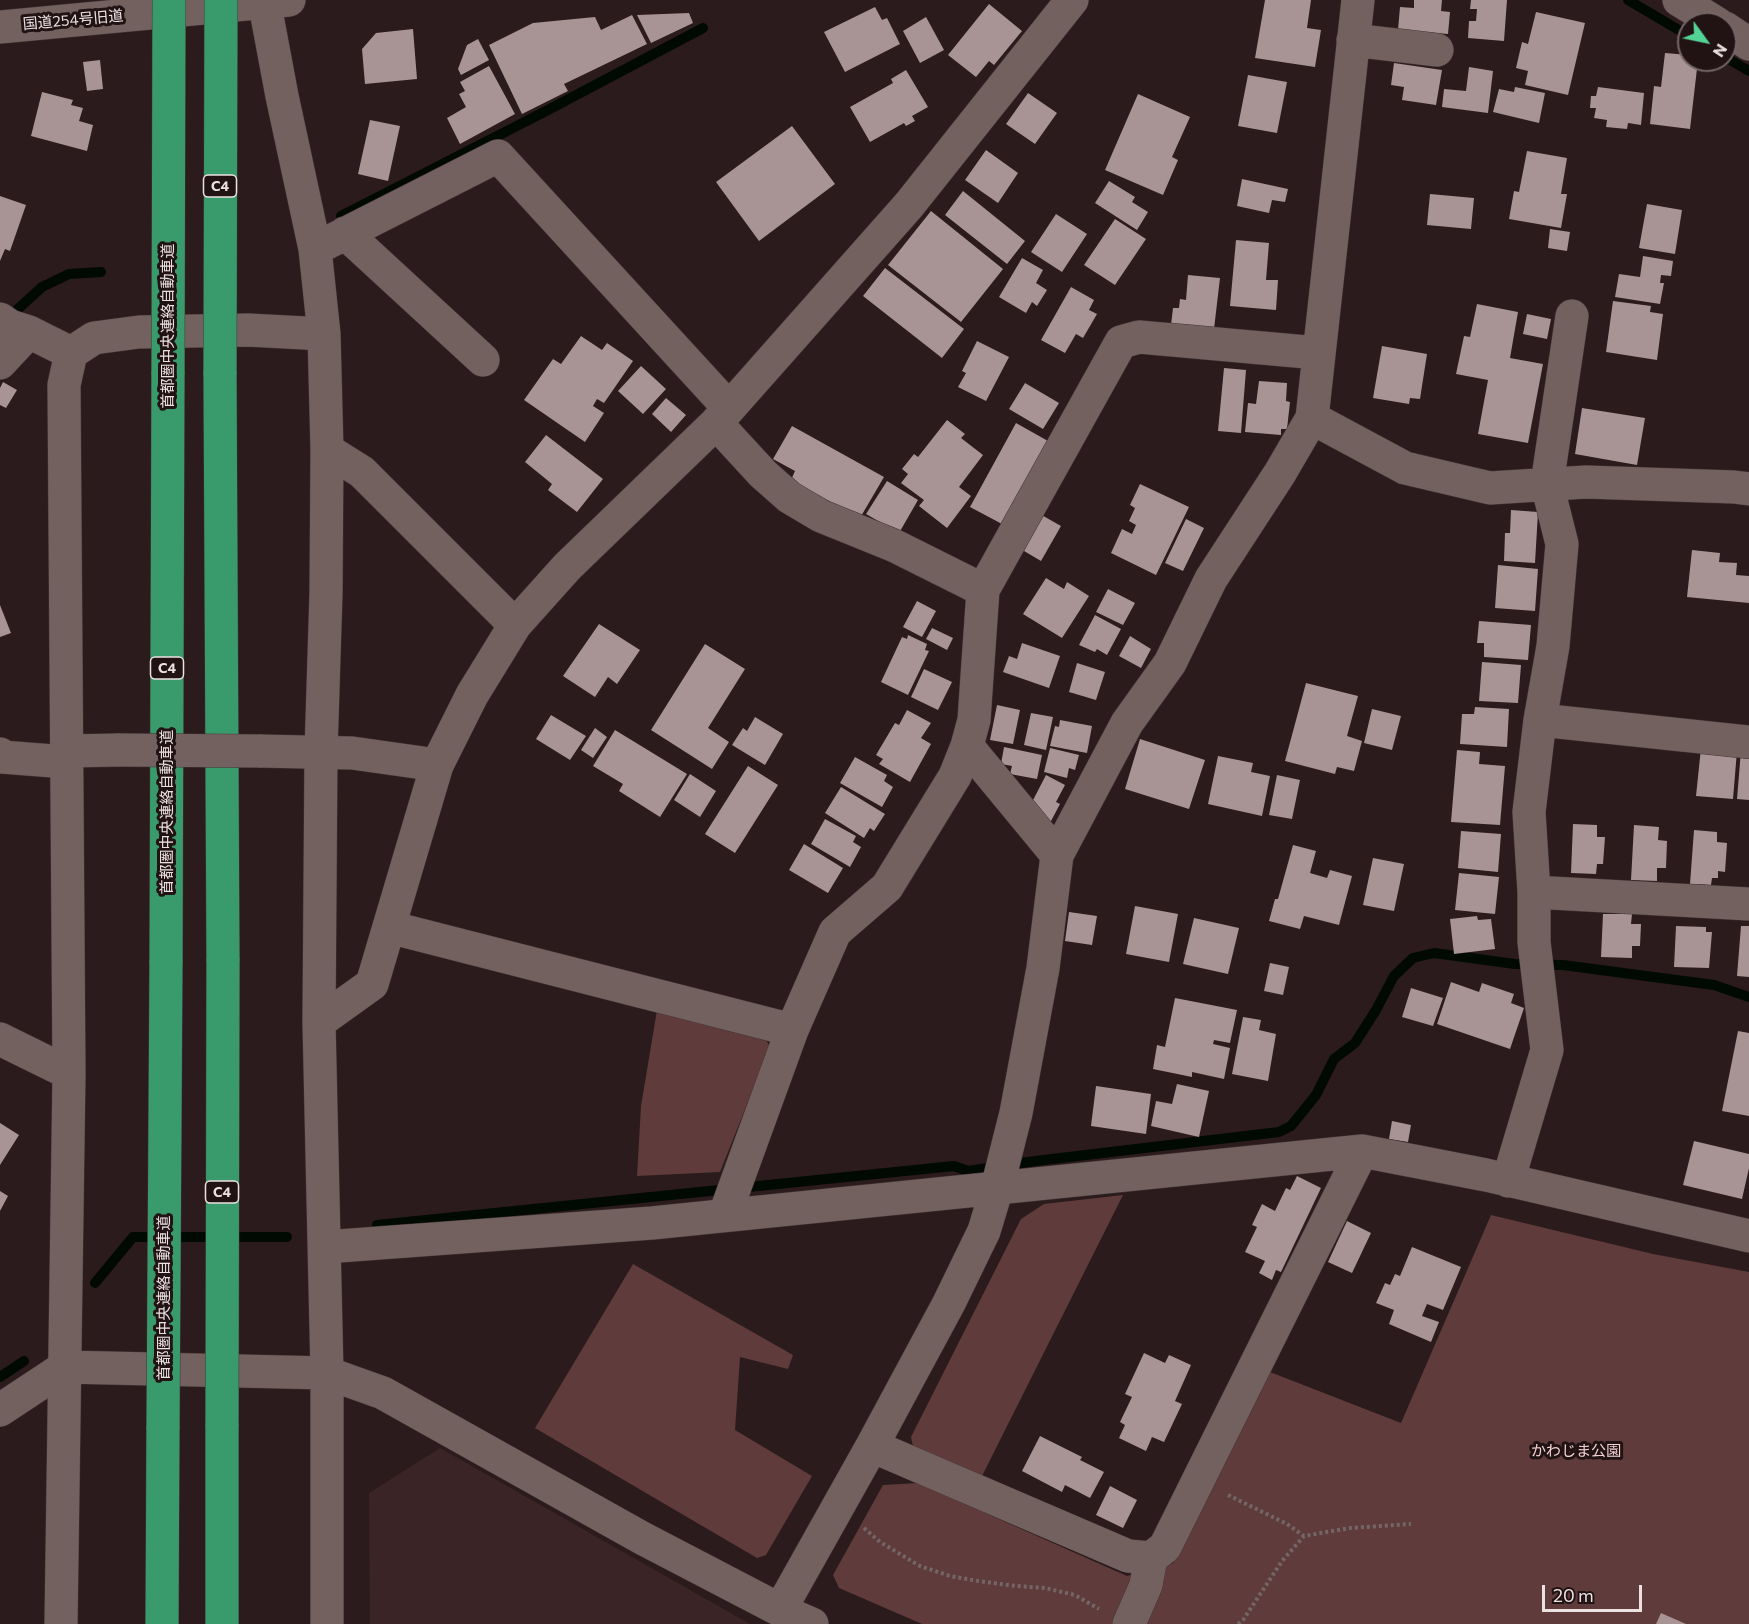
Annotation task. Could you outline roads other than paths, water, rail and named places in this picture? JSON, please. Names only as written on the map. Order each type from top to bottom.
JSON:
[{"type":"highway","name":"首都圏中央連絡自動車道","points":[[162,1624],[170,0]]},
{"type":"highway","name":"C4","points":[[221,0],[222,1624]]},
{"type":"street","points":[[272,0],[282,96],[315,249],[324,334],[327,450],[326,593],[321,752],[319,1022],[327,1373],[327,1624]]},
{"type":"street","name":"国道254号旧道","points":[[0,27],[272,0]]},
{"type":"street","points":[[319,1022],[372,984],[437,765],[472,695],[515,625],[567,567],[723,415],[909,205],[1072,0]]},
{"type":"street","points":[[780,1610],[949,1303],[984,1231],[998,1188],[1016,1113],[1043,968],[1057,855],[1127,723],[1170,663],[1211,579],[1280,473],[1312,418],[1358,0]]},
{"type":"street","points":[[1679,0],[1698,12]]},
{"type":"street","points":[[1353,40],[1437,50]]},
{"type":"street","points":[[315,249],[498,156],[723,415],[763,474],[789,497],[821,516],[895,546],[983,590]]},
{"type":"street","points":[[345,233],[483,360]]},
{"type":"street","points":[[1508,1181],[1546,1050],[1534,942],[1534,892],[1529,812],[1540,720],[1553,646],[1562,544],[1547,484],[1572,316]]},
{"type":"street","points":[[0,363],[13,325],[71,353]]},
{"type":"street","points":[[61,1624],[69,1073],[64,385],[71,353],[93,338],[139,332],[248,330],[324,334]]},
{"type":"street","points":[[732,1196],[792,1030],[835,932],[886,887],[955,776],[974,720],[983,590],[1121,342],[1139,337],[1318,353]]},
{"type":"street","points":[[1312,418],[1405,468],[1490,488],[1586,482],[1749,489]]},
{"type":"street","points":[[327,450],[362,472],[515,625]]},
{"type":"street","points":[[1540,720],[1749,742]]},
{"type":"street","points":[[967,746],[1057,855]]},
{"type":"street","points":[[0,754],[2,757],[67,757],[118,750],[321,752],[352,753],[437,765]]},
{"type":"street","points":[[1534,892],[1749,904]]},
{"type":"street","points":[[389,927],[792,1030]]},
{"type":"street","points":[[0,1039],[69,1073]]},
{"type":"street","points":[[324,1247],[652,1223],[732,1196],[998,1188],[1362,1151],[1486,1175],[1749,1236]]},
{"type":"street","points":[[1116,1618],[1146,1585],[1151,1558],[1165,1547],[1362,1151]]},
{"type":"street","points":[[0,1410],[64,1367],[327,1373],[383,1392],[642,1538],[780,1610],[812,1624]]},
{"type":"street","points":[[872,1446],[1128,1556],[1151,1558]]},
{"type":"waterway","points":[[1628,0],[1677,29]]},
{"type":"waterway","points":[[341,216],[703,28]]},
{"type":"waterway","points":[[1737,64],[1749,71]]},
{"type":"waterway","points":[[7,319],[42,287],[69,274],[101,272]]},
{"type":"waterway","points":[[377,1225],[954,1166],[968,1171],[1279,1132],[1291,1126],[1316,1095],[1334,1059],[1355,1043],[1394,976],[1413,958],[1434,953],[1515,964],[1563,965],[1714,985],[1749,997]]},
{"type":"waterway","points":[[95,1283],[133,1237],[287,1237]]},
{"type":"waterway","points":[[0,1377],[24,1361]]},
{"type":"park label","name":"かわじま公園","points":[[1576,1451]]}]
